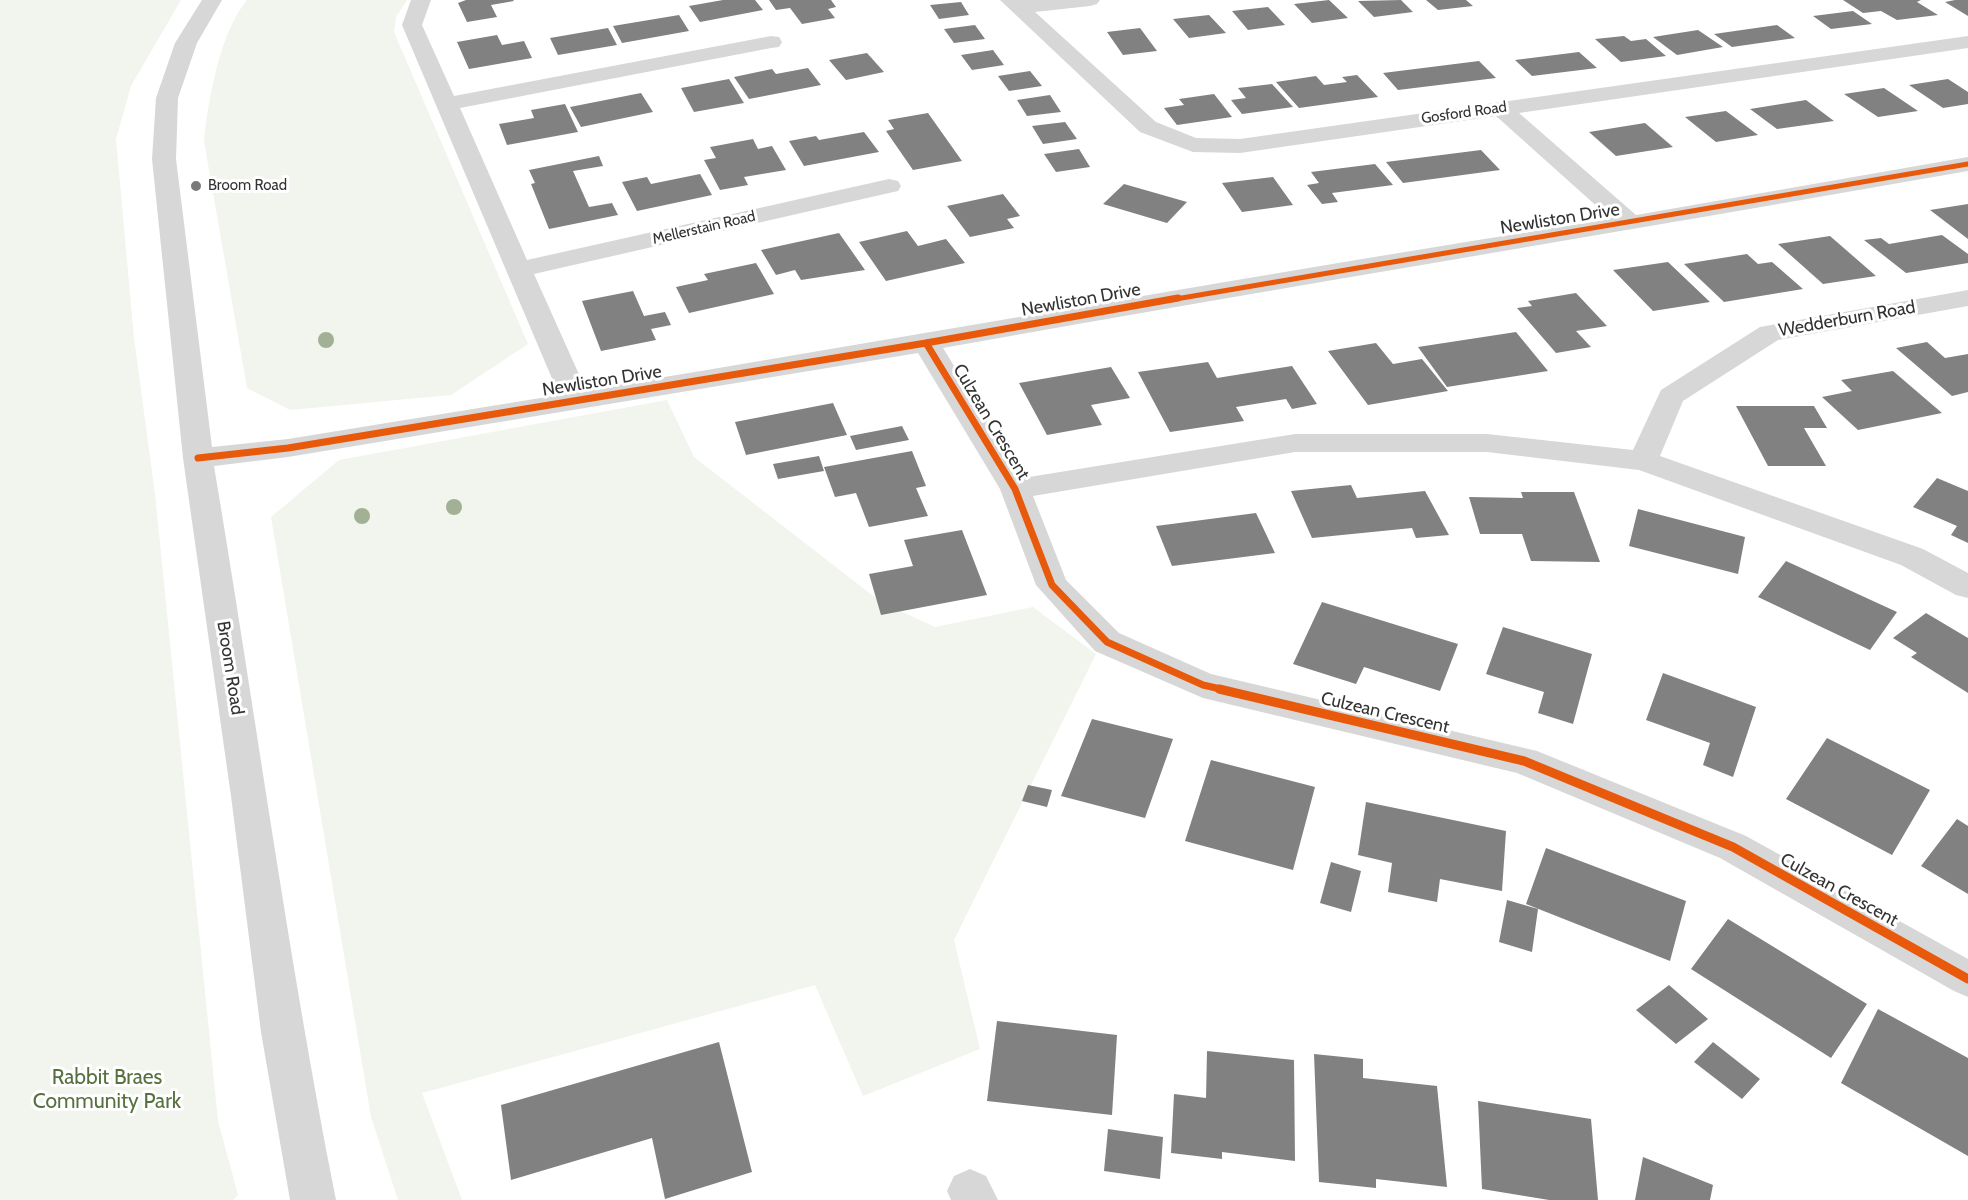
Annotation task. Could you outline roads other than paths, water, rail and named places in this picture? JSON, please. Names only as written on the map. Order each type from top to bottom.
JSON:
[{"type":"street","name":"Broom Road","points":[[212,0],[186,43],[167,98],[164,159],[198,458],[250,796],[282,1032],[313,1200]]},
{"type":"street","points":[[421,0],[412,25],[576,401]]},
{"type":"street","points":[[1014,4],[1090,0]]},
{"type":"street","name":"Gosford Road","points":[[1014,4],[1148,127],[1193,145],[1240,146],[1968,42]]},
{"type":"street","points":[[446,105],[771,42]]},
{"type":"street","points":[[1500,108],[1631,223]]},
{"type":"street","name":"Newliston Drive","points":[[198,458],[288,448],[926,343],[1358,266],[1631,223],[1968,164]]},
{"type":"street","name":"Mellerstain Road","points":[[518,270],[889,186]]},
{"type":"street","name":"Wedderburn Road","points":[[1643,461],[1671,396],[1770,333],[1968,298]]},
{"type":"street","name":"Culzean Crescent","points":[[926,343],[1015,489],[1052,585],[1107,642],[1203,685],[1524,761],[1733,847],[1968,979]]},
{"type":"street","name":"Culzean Crescent","points":[[1015,489],[1295,443],[1487,443],[1643,461],[1911,557],[1968,586]]},
{"type":"place","name":"Broom Road","points":[[196,186]]},
{"type":"park label","name":"Rabbit Braes Community Park","points":[[107,1090]]}]
